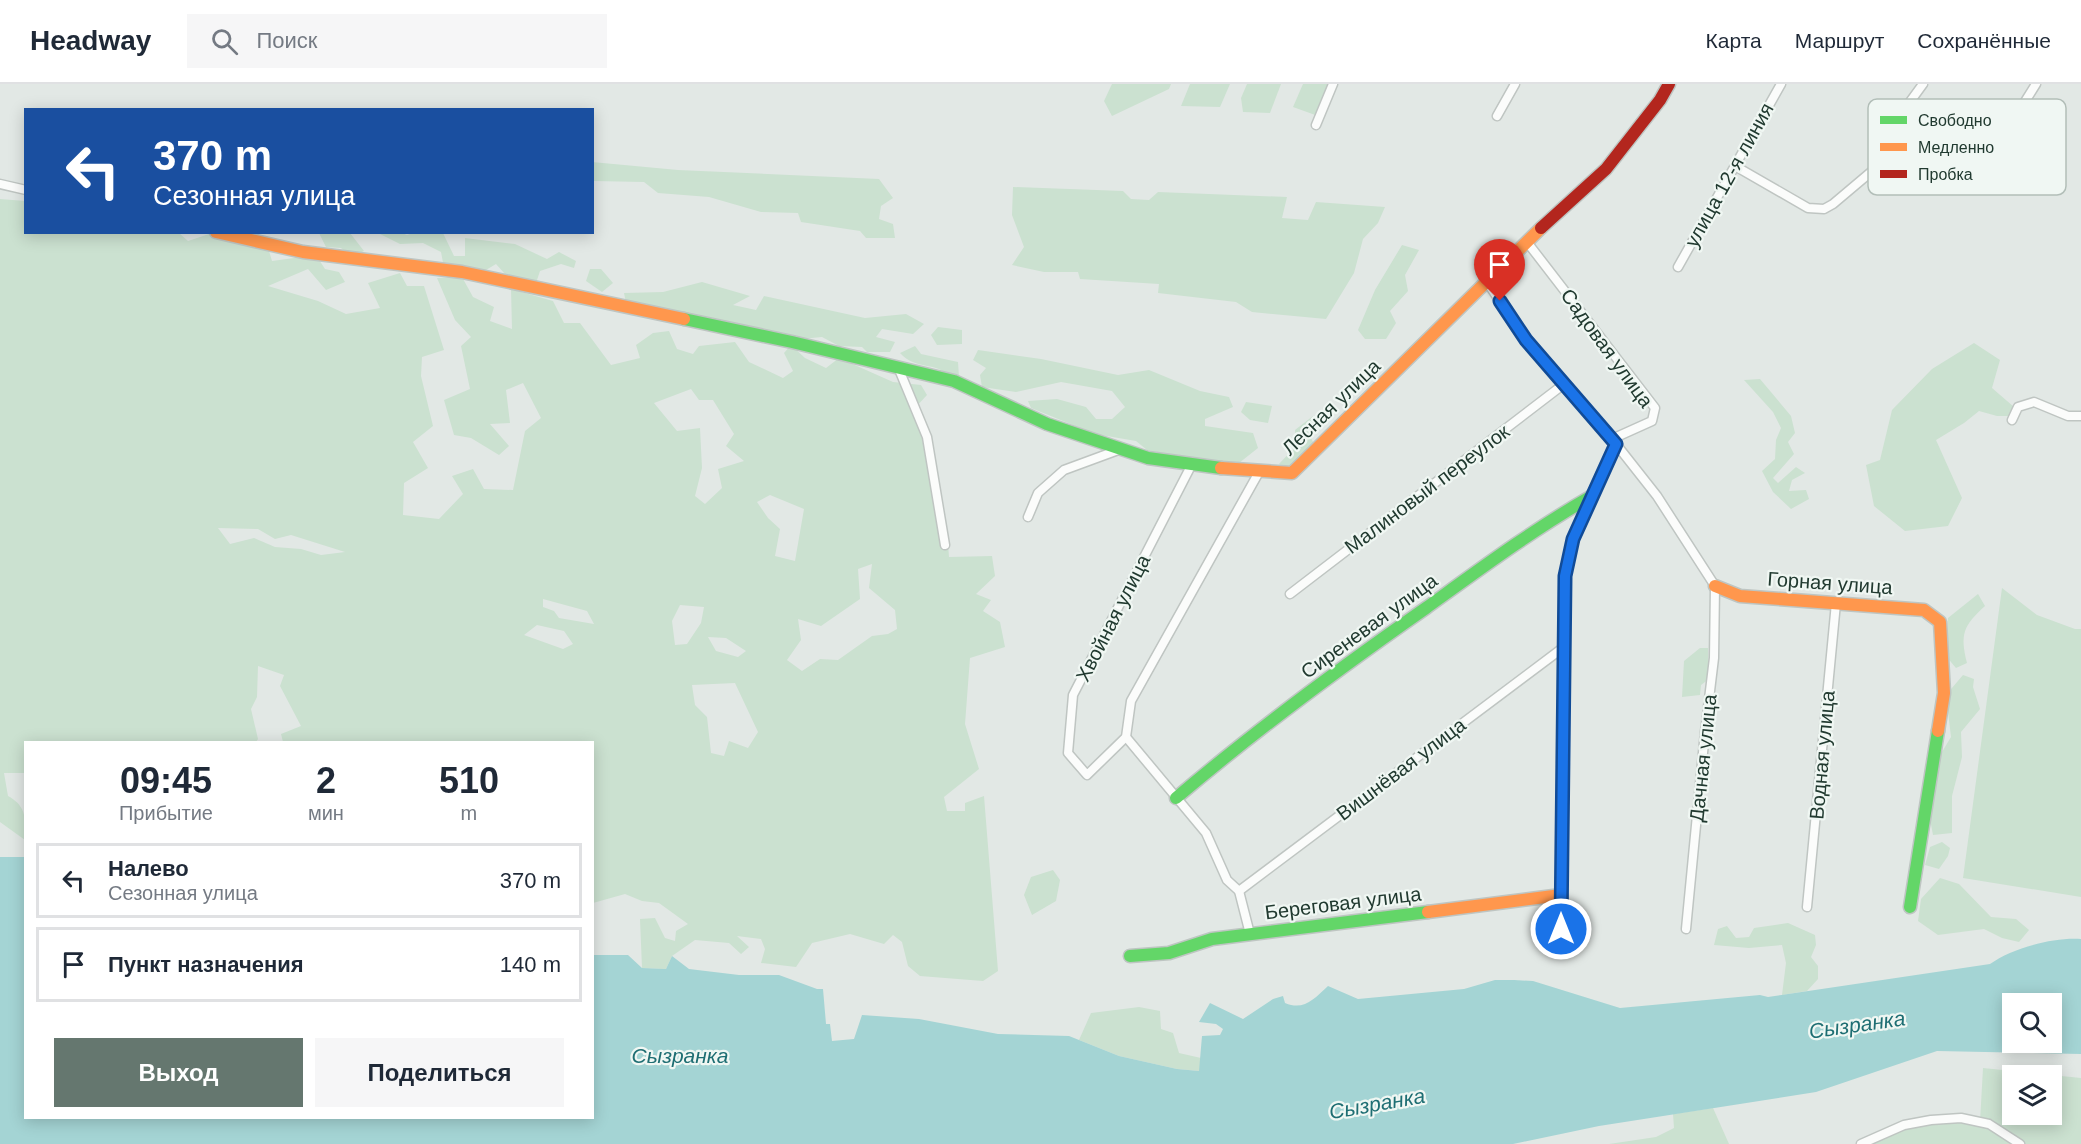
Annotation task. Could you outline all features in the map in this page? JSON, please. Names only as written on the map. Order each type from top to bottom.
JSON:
[{"type":"street","points":[[1316,125],[1333,84]]},
{"type":"street","points":[[1497,116],[1515,84]]},
{"type":"street","name":"Лесная улица","points":[[225,234],[303,252],[462,272],[792,342],[954,381],[1047,424],[1148,458],[1239,471],[1292,473],[1527,242],[1606,169],[1660,100],[1669,84]]},
{"type":"street","name":"улица 12-я линия","points":[[1678,267],[1780,84]]},
{"type":"street","points":[[1912,99],[1923,84]]},
{"type":"street","points":[[2027,99],[2036,84]]},
{"type":"street","points":[[1735,166],[1808,208],[1824,209],[1833,204],[1868,174]]},
{"type":"street","points":[[0,184],[24,190]]},
{"type":"street","name":"Садовая улица","points":[[1527,242],[1655,408],[1652,421],[1614,442]]},
{"type":"street","points":[[1487,282],[1526,340],[1657,496],[1715,586]]},
{"type":"street","points":[[898,367],[927,437],[945,545]]},
{"type":"street","name":"Малиновый переулок","points":[[1290,594],[1564,384]]},
{"type":"street","points":[[2012,420],[2018,407],[2034,402],[2068,416],[2081,416]]},
{"type":"street","points":[[1561,946],[1565,576],[1573,539],[1614,442]]},
{"type":"street","points":[[1028,517],[1038,492],[1064,470],[1121,449]]},
{"type":"street","name":"Хвойная улица","points":[[1126,737],[1087,775],[1068,753],[1073,695],[1191,464]]},
{"type":"street","points":[[1250,934],[1239,891],[1227,879],[1206,833],[1126,737],[1131,700],[1259,471]]},
{"type":"street","name":"Сиреневая улица","points":[[1176,798],[1237,746],[1383,638],[1549,520],[1592,496]]},
{"type":"street","name":"Горная улица","points":[[1715,586],[1740,596],[1924,610],[1940,622],[1944,693],[1910,907]]},
{"type":"street","name":"Дачная улица","points":[[1686,929],[1714,658],[1715,586]]},
{"type":"street","name":"Водная улица","points":[[1807,907],[1836,603]]},
{"type":"street","name":"Вишнёвая улица","points":[[1239,891],[1564,647]]},
{"type":"street","name":"Береговая улица","points":[[1130,956],[1169,953],[1212,939],[1561,895]]},
{"type":"street","points":[[1861,1144],[1904,1125],[1962,1118],[1989,1124],[2020,1144]]},
{"type":"green space","points":[[1112,84],[1171,84],[1169,89],[1112,116],[1104,101]]},
{"type":"green space","points":[[1190,84],[1230,84],[1220,107],[1181,106]]},
{"type":"green space","points":[[1247,84],[1281,84],[1270,113],[1243,112],[1241,98]]},
{"type":"green space","points":[[1303,84],[1337,84],[1318,116],[1293,107]]},
{"type":"green space","points":[[594,162],[678,170],[879,179],[893,198],[881,206],[879,219],[893,224],[895,238],[866,238],[860,231],[801,222],[798,213],[761,212],[709,197],[658,193],[644,182],[594,181]]},
{"type":"green space","points":[[1013,187],[1123,191],[1131,199],[1149,200],[1158,192],[1287,197],[1282,218],[1308,220],[1316,202],[1385,207],[1378,223],[1363,239],[1354,273],[1326,319],[1252,312],[1236,302],[1158,293],[1159,284],[1080,279],[1078,272],[1044,272],[1012,265],[1024,247],[1012,215]]},
{"type":"green space","points":[[0,199],[24,201],[24,234],[180,234],[188,241],[209,234],[217,234],[267,244],[272,261],[316,255],[325,269],[339,272],[345,282],[326,290],[308,269],[268,286],[318,301],[346,314],[380,308],[368,283],[400,273],[407,286],[424,286],[444,350],[422,357],[421,376],[433,426],[413,442],[428,468],[404,483],[403,515],[439,519],[463,494],[452,476],[473,469],[484,489],[513,490],[525,431],[541,418],[523,383],[506,390],[510,423],[490,424],[509,446],[499,455],[471,438],[454,435],[444,400],[470,389],[461,346],[471,337],[455,320],[437,278],[462,277],[473,297],[494,307],[490,321],[512,329],[511,289],[553,301],[564,323],[580,323],[611,365],[640,358],[636,345],[653,333],[669,331],[677,349],[693,354],[699,346],[735,342],[749,362],[783,378],[793,371],[784,353],[791,345],[805,358],[826,368],[839,358],[893,382],[921,385],[927,395],[914,409],[947,531],[949,557],[992,556],[995,576],[976,594],[991,600],[983,611],[1000,622],[1005,647],[970,658],[965,724],[979,769],[944,797],[947,811],[965,811],[965,803],[984,796],[998,971],[983,981],[920,976],[908,966],[902,942],[893,935],[884,944],[850,934],[812,943],[796,967],[761,963],[765,949],[761,939],[737,936],[749,947],[741,954],[729,943],[695,940],[672,956],[666,969],[642,968],[640,919],[655,918],[665,938],[675,941],[676,931],[688,924],[659,903],[642,901],[625,894],[594,903],[594,741],[283,741],[281,734],[301,726],[280,686],[284,675],[258,666],[257,697],[251,709],[257,741],[24,741],[24,773],[4,773],[8,796],[19,805],[24,815],[24,839],[0,822]],"holes":[[[691,389],[699,400],[713,400],[734,434],[726,446],[744,461],[718,469],[722,488],[705,504],[695,496],[702,468],[700,428],[677,431],[654,403]],[[770,495],[804,509],[795,561],[775,556],[780,529],[768,518],[757,502]],[[218,528],[258,529],[275,539],[291,535],[345,552],[321,555],[301,549],[275,547],[254,538],[230,544]],[[872,564],[869,588],[895,610],[897,629],[888,634],[872,636],[838,660],[820,659],[802,671],[787,660],[801,640],[798,619],[821,626],[860,599],[858,569]],[[543,599],[587,611],[594,624],[559,618],[554,611],[543,607]],[[680,605],[704,607],[701,623],[687,644],[675,645],[672,621]],[[537,625],[564,631],[573,644],[563,649],[524,635]],[[708,637],[726,638],[746,651],[738,657],[716,651]],[[735,683],[758,732],[748,748],[729,741],[724,756],[711,753],[707,717],[695,705],[692,685]]]},
{"type":"green space","points":[[320,234],[351,234],[364,251],[351,257],[341,248],[326,247]]},
{"type":"green space","points":[[380,234],[443,234],[454,256],[465,256],[465,238],[515,244],[547,259],[559,252],[576,261],[574,268],[561,264],[540,271],[536,283],[502,282],[505,274],[496,264],[486,270],[444,268],[441,252],[423,243],[400,244]]},
{"type":"green space","points":[[1402,245],[1419,250],[1405,275],[1408,291],[1390,311],[1396,323],[1386,339],[1365,339],[1358,330],[1375,290]]},
{"type":"green space","points":[[590,269],[601,269],[613,283],[602,292],[586,281]]},
{"type":"green space","points":[[702,282],[750,296],[733,305],[756,310],[764,296],[865,318],[906,314],[924,324],[913,334],[882,329],[876,337],[895,342],[890,352],[867,352],[862,347],[839,346],[822,337],[801,339],[626,303],[624,293],[663,292]]},
{"type":"green space","points":[[938,327],[962,330],[962,344],[937,345],[931,335]]},
{"type":"green space","points":[[1974,343],[2000,360],[1992,388],[2014,407],[2012,416],[1997,416],[1979,411],[1936,440],[1962,498],[1948,526],[1905,531],[1874,506],[1866,465],[1880,460],[1892,410],[1932,369]]},
{"type":"green space","points":[[915,346],[921,354],[958,362],[959,377],[950,377],[939,369],[913,362],[900,353]]},
{"type":"green space","points":[[978,350],[1041,359],[1118,375],[1149,370],[1200,391],[1229,397],[1233,407],[1205,419],[1205,426],[1253,433],[1258,448],[1234,467],[1147,450],[1136,441],[1095,434],[1031,408],[1028,401],[1057,399],[1086,407],[1096,419],[1112,419],[1125,407],[1112,391],[1061,382],[1016,392],[982,387],[980,375],[986,368],[973,360]]},
{"type":"green space","points":[[1760,379],[1791,416],[1795,433],[1788,442],[1794,454],[1773,478],[1778,483],[1796,467],[1805,473],[1792,480],[1789,491],[1806,490],[1809,499],[1791,509],[1773,492],[1762,471],[1775,459],[1776,440],[1781,428],[1773,412],[1744,380]]},
{"type":"green space","points":[[1246,402],[1272,406],[1268,423],[1250,420],[1241,412]]},
{"type":"green space","points":[[1313,416],[1319,422],[1309,434],[1314,444],[1288,470],[1279,464],[1296,446],[1295,430]]},
{"type":"green space","points":[[2002,588],[2037,615],[2075,629],[2081,629],[2081,897],[1963,878]]},
{"type":"green space","points":[[1978,594],[1985,606],[1972,619],[1965,631],[1964,645],[1967,663],[1956,668],[1946,656],[1948,618]]},
{"type":"green space","points":[[1700,648],[1708,648],[1709,679],[1701,685],[1700,695],[1682,697],[1684,661]]},
{"type":"green space","points":[[1963,675],[1974,679],[1973,687],[1980,709],[1961,732],[1962,757],[1952,796],[1952,833],[1933,835],[1929,814],[1939,757],[1951,737],[1946,695]]},
{"type":"green space","points":[[1942,842],[1950,848],[1948,856],[1939,869],[1925,865],[1930,847]]},
{"type":"green space","points":[[1053,870],[1060,880],[1056,901],[1032,915],[1024,895],[1031,877]]},
{"type":"green space","points":[[1940,878],[1959,884],[1991,917],[2016,919],[2029,930],[2019,942],[2002,938],[1984,929],[1938,935],[1918,921],[1921,899]]},
{"type":"green space","points":[[1788,923],[1815,935],[1816,945],[1811,957],[1818,966],[1818,979],[1807,991],[1782,995],[1786,963],[1782,945],[1749,948],[1714,945],[1718,929],[1727,926],[1736,938],[1749,937],[1754,928]]},
{"type":"green space","points":[[1139,1007],[1160,1011],[1161,1029],[1173,1033],[1179,1053],[1201,1058],[1200,1071],[1177,1069],[1119,1056],[1079,1040],[1091,1013]]},
{"type":"green space","points":[[1983,1068],[2002,1070],[2002,1125],[2062,1125],[2062,1076],[2081,1078],[2081,1144],[1861,1144],[1931,1120],[1980,1122]]},
{"type":"green space","points":[[1713,1108],[1729,1144],[1609,1144],[1656,1137],[1674,1128],[1673,1114]]},
{"type":"water","name":"Сызранка","points":[[0,857],[24,857],[24,1119],[594,1119],[594,955],[628,955],[642,968],[666,969],[672,956],[689,969],[739,975],[779,975],[817,989],[823,989],[826,1024],[830,1024],[832,1041],[854,1039],[862,1015],[919,1019],[998,1034],[1069,1036],[1119,1056],[1177,1069],[1199,1071],[1202,1036],[1220,1035],[1223,1029],[1216,1024],[1199,1022],[1210,1003],[1243,1019],[1273,999],[1283,996],[1285,1003],[1303,1005],[1328,986],[1358,999],[1464,989],[1495,980],[1514,980],[1533,981],[1620,1008],[1760,995],[1768,997],[1990,964],[2010,953],[2034,945],[2058,940],[2081,939],[2081,1054],[2033,1053],[2062,1053],[2062,993],[2002,993],[2002,1052],[1937,1051],[1816,1092],[1599,1126],[1513,1144],[0,1144]]},
{"type":"traffic: fast","points":[[684,319],[954,381],[1047,424],[1148,458],[1221,468]]},
{"type":"traffic: fast","points":[[1176,798],[1362,653],[1507,550],[1592,496]]},
{"type":"traffic: fast","points":[[1910,907],[1938,731]]},
{"type":"traffic: fast","points":[[1130,956],[1169,953],[1212,939],[1428,912]]},
{"type":"traffic: slow","points":[[1221,468],[1292,473],[1541,228]]},
{"type":"traffic: slow","points":[[225,234],[303,252],[462,272],[684,319]]},
{"type":"traffic: slow","points":[[1715,586],[1740,596],[1924,610],[1940,622],[1944,693],[1938,731]]},
{"type":"traffic: slow","points":[[1428,912],[1561,895]]},
{"type":"traffic: jam","points":[[1541,228],[1606,169],[1660,100],[1669,84]]},
{"type":"route","points":[[1500,301],[1526,340],[1616,444],[1573,539],[1565,576],[1561,929]]}]
